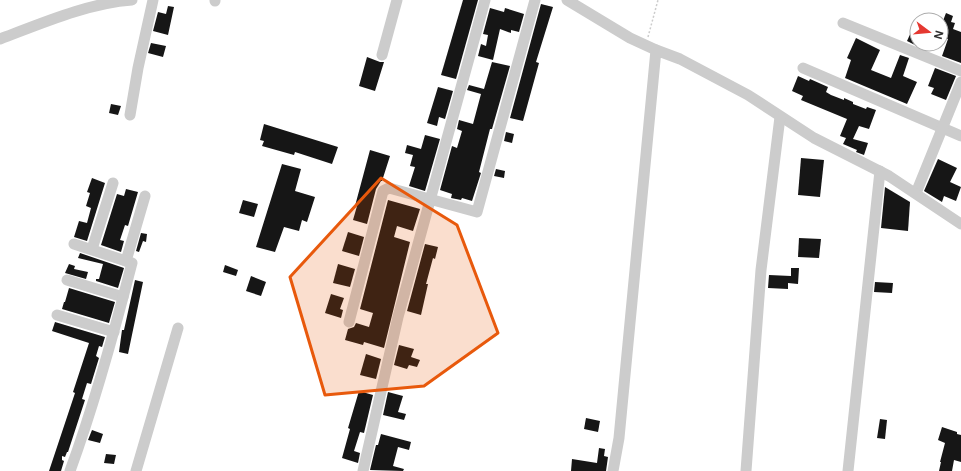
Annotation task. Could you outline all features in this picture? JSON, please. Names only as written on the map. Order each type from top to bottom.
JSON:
[{"type":"street","points":[[0,39],[58,17],[83,5],[132,0]]},
{"type":"street","points":[[130,115],[138,68],[153,0]]},
{"type":"street","points":[[382,55],[397,0]]},
{"type":"street","points":[[362,471],[398,317],[485,0]]},
{"type":"street","points":[[349,322],[383,190],[389,188],[477,212],[535,0]]},
{"type":"street","points":[[567,0],[630,38],[680,59],[748,95],[814,138],[880,171],[916,193],[961,224]]},
{"type":"street","points":[[843,23],[961,71]]},
{"type":"street","points":[[613,471],[619,438],[656,50]]},
{"type":"street","points":[[804,68],[961,136]]},
{"type":"street","points":[[916,193],[961,82]]},
{"type":"street","points":[[746,471],[761,270],[780,117]]},
{"type":"street","points":[[848,471],[880,171]]},
{"type":"street","points":[[92,249],[112,183]]},
{"type":"street","points":[[126,261],[145,196]]},
{"type":"street","points":[[70,471],[114,332],[132,263],[74,244]]},
{"type":"street","points":[[67,280],[123,297]]},
{"type":"street","points":[[57,315],[114,332]]},
{"type":"street","points":[[136,471],[178,328]]},
{"type":"path","points":[[648,38],[658,0]]},
{"type":"highlighted area","points":[[381,178],[457,225],[498,333],[424,386],[325,395],[290,277]]},
{"type":"building","points":[[463,0],[478,0],[456,79],[441,75]]},
{"type":"building","points":[[541,4],[553,7],[536,62],[539,63],[523,121],[510,118]]},
{"type":"building","points":[[168,6],[174,7],[168,35],[153,31],[158,12],[166,14]]},
{"type":"building","points":[[490,8],[504,12],[505,8],[524,14],[519,32],[511,30],[511,33],[500,29],[493,60],[478,56],[481,44],[486,46],[488,35],[483,34]]},
{"type":"building","points":[[949,14],[953,16],[951,22],[955,23],[953,29],[961,32],[961,63],[942,56],[943,52],[949,52]]},
{"type":"building","points":[[856,38],[880,50],[871,70],[891,78],[900,55],[909,58],[903,76],[917,82],[907,104],[845,78],[851,60],[847,58]]},
{"type":"building","points":[[151,43],[166,46],[163,57],[148,53]]},
{"type":"building","points":[[367,57],[384,62],[375,91],[359,86]]},
{"type":"building","points":[[492,62],[510,66],[492,129],[490,129],[479,172],[481,173],[472,201],[462,198],[461,200],[451,198],[452,194],[440,190],[452,146],[457,148],[462,131],[457,129],[459,120],[473,124],[481,94],[467,90],[469,85],[484,89]]},
{"type":"building","points":[[935,68],[956,76],[946,100],[931,94],[934,88],[928,86]]},
{"type":"building","points":[[798,76],[809,81],[810,79],[828,87],[826,92],[831,95],[844,100],[844,98],[853,102],[853,104],[866,109],[867,107],[876,110],[869,129],[859,126],[853,139],[868,143],[864,155],[843,144],[846,138],[840,136],[847,119],[801,100],[803,96],[792,91]]},
{"type":"building","points":[[438,87],[453,91],[445,119],[439,117],[437,126],[427,123]]},
{"type":"building","points":[[111,104],[121,106],[118,115],[109,113]]},
{"type":"building","points":[[264,124],[338,147],[332,164],[295,152],[294,155],[262,146],[264,141],[260,140]]},
{"type":"building","points":[[506,132],[514,134],[512,143],[504,141]]},
{"type":"building","points":[[425,135],[440,139],[425,191],[409,186],[415,167],[410,166],[413,155],[405,153],[407,145],[421,149]]},
{"type":"building","points":[[370,150],[390,156],[382,181],[376,189],[367,224],[353,220],[357,206],[355,206]]},
{"type":"building","points":[[801,158],[824,160],[820,197],[798,195]]},
{"type":"building","points":[[938,159],[957,168],[950,182],[961,187],[956,201],[944,196],[942,202],[924,191]]},
{"type":"building","points":[[282,164],[301,169],[295,191],[315,197],[307,222],[302,220],[299,231],[284,227],[275,252],[256,247]]},
{"type":"building","points":[[496,169],[505,171],[504,178],[494,176]]},
{"type":"building","points":[[92,178],[105,183],[87,241],[74,237],[79,221],[87,223],[91,208],[86,206],[90,193],[87,192]]},
{"type":"building","points":[[885,187],[910,202],[908,231],[881,228]]},
{"type":"building","points":[[126,189],[138,192],[128,226],[125,225],[120,240],[124,241],[121,252],[101,245],[117,194],[124,196]]},
{"type":"building","points":[[243,200],[258,204],[254,217],[239,213]]},
{"type":"building","points":[[388,200],[420,209],[413,231],[397,226],[394,237],[410,242],[384,348],[364,342],[363,345],[345,340],[348,329],[354,327],[356,323],[369,327],[373,313],[360,309]]},
{"type":"building","points":[[348,232],[364,237],[359,256],[342,251]]},
{"type":"building","points":[[141,233],[147,234],[146,242],[143,241],[139,252],[136,251]]},
{"type":"building","points":[[799,238],[821,239],[819,258],[798,257]]},
{"type":"building","points":[[425,244],[438,247],[435,259],[433,258],[426,284],[428,284],[421,315],[407,311]]},
{"type":"building","points":[[80,253],[124,268],[118,288],[96,281],[96,279],[99,279],[103,264],[78,258]]},
{"type":"building","points":[[69,264],[75,266],[74,269],[88,272],[86,279],[65,273]]},
{"type":"building","points":[[338,264],[355,269],[350,287],[333,283]]},
{"type":"building","points":[[225,265],[238,270],[236,276],[223,272]]},
{"type":"building","points":[[791,268],[799,268],[798,284],[788,283],[788,289],[768,288],[769,275],[791,276]]},
{"type":"building","points":[[251,276],[266,282],[261,296],[246,291]]},
{"type":"building","points":[[135,280],[143,282],[128,354],[119,352],[122,330],[124,330]]},
{"type":"building","points":[[875,282],[893,283],[892,293],[874,292]]},
{"type":"building","points":[[69,288],[115,302],[109,323],[62,309]]},
{"type":"building","points":[[331,294],[344,298],[340,309],[343,310],[341,318],[325,313]]},
{"type":"building","points":[[55,322],[105,337],[102,347],[99,346],[96,356],[99,358],[91,384],[87,383],[82,399],[85,400],[68,452],[65,457],[62,456],[62,460],[64,461],[61,471],[49,471],[75,393],[73,392],[89,343],[52,331]]},
{"type":"building","points":[[399,345],[414,349],[411,357],[420,360],[417,367],[409,365],[407,369],[394,365]]},
{"type":"building","points":[[366,354],[381,359],[376,379],[360,375]]},
{"type":"building","points":[[359,391],[373,395],[364,433],[360,432],[354,451],[360,453],[358,463],[342,458],[350,429],[348,428]]},
{"type":"building","points":[[388,392],[403,396],[398,412],[406,414],[404,420],[383,415]]},
{"type":"building","points":[[586,418],[600,421],[598,432],[584,429]]},
{"type":"building","points":[[880,419],[887,420],[885,439],[877,438]]},
{"type":"building","points":[[942,427],[957,432],[957,434],[961,435],[961,462],[954,460],[952,471],[939,471],[945,443],[938,440]]},
{"type":"building","points":[[92,430],[103,434],[100,443],[88,440]]},
{"type":"building","points":[[381,434],[411,442],[409,450],[398,447],[393,466],[404,469],[403,471],[370,470],[376,445],[378,445]]},
{"type":"building","points":[[599,448],[605,449],[604,456],[608,457],[606,471],[571,471],[572,459],[597,463]]},
{"type":"building","points":[[106,454],[116,455],[114,464],[104,463]]}]
